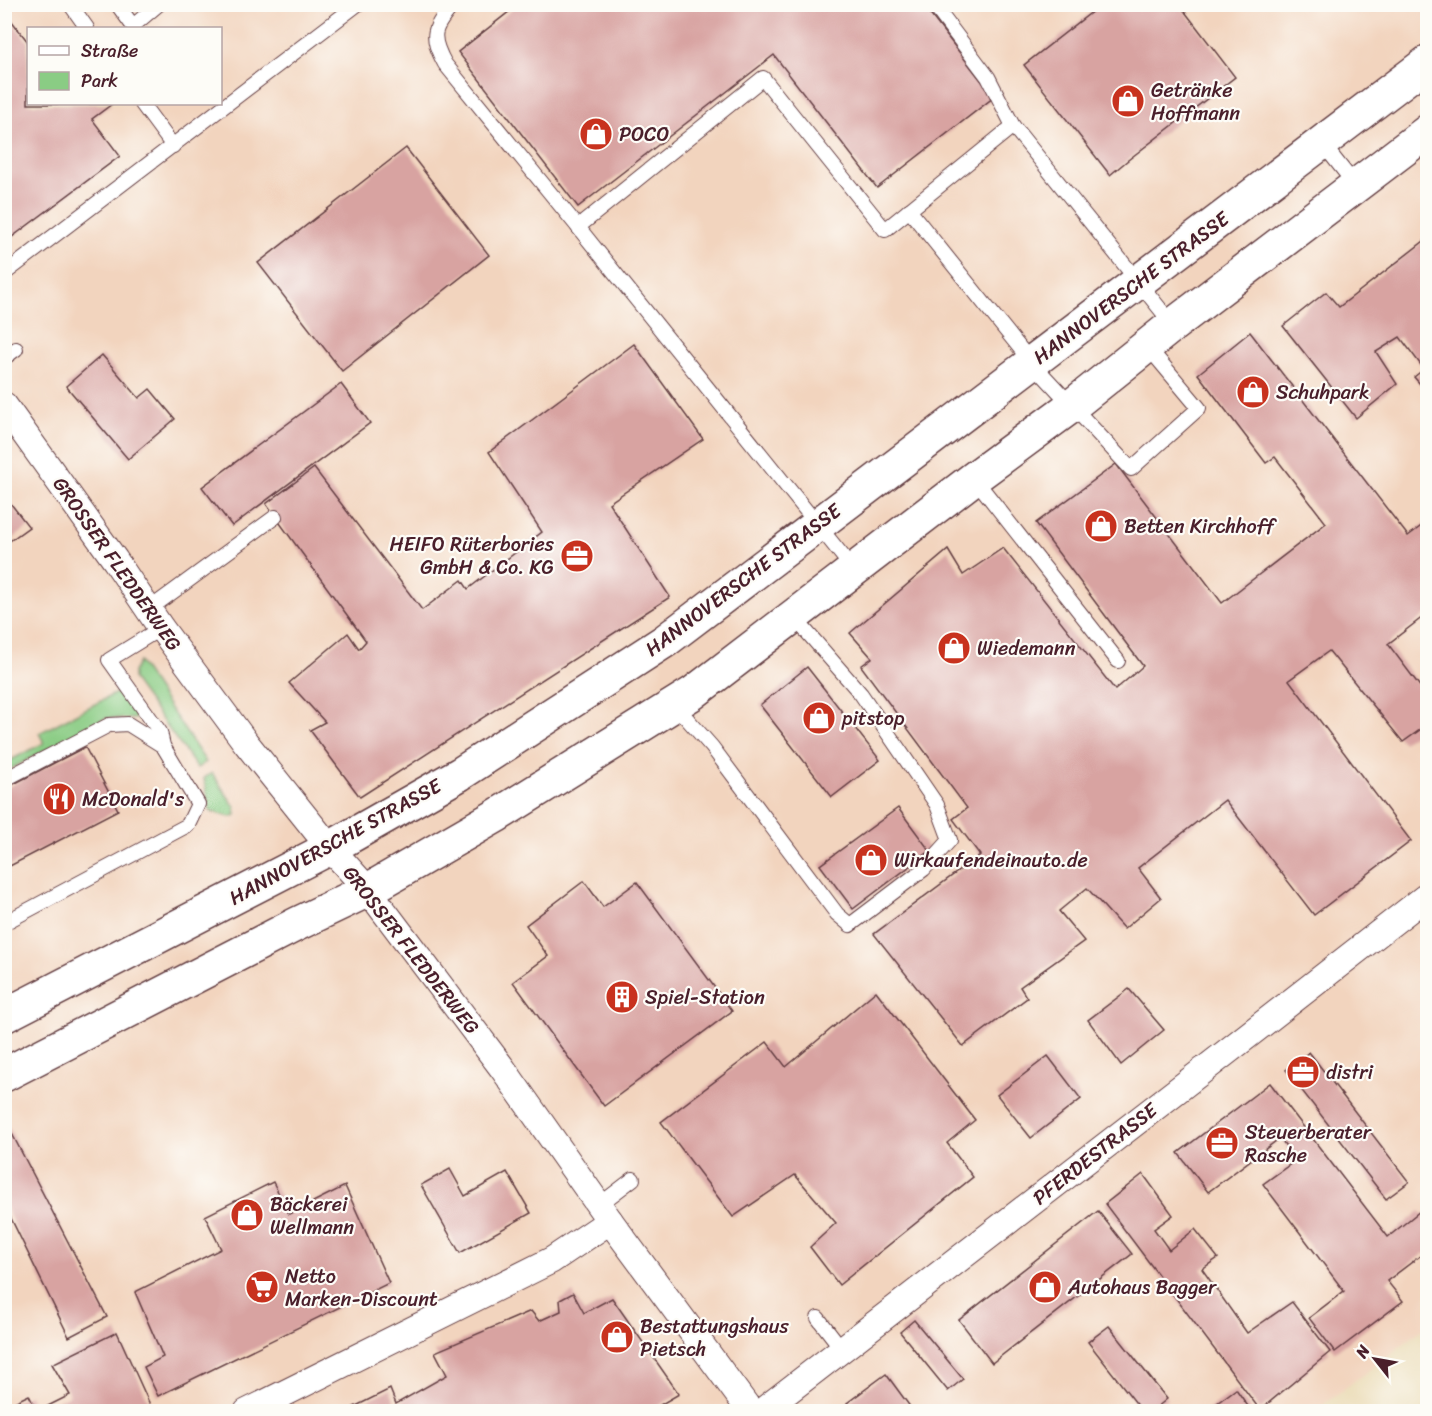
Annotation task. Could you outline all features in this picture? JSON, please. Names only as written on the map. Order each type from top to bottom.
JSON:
[{"type":"main road","name":"HANNOVERSCHE STRASSE","points":[[4,1016],[330,848],[460,774],[665,641],[1428,62]]},
{"type":"main road","points":[[4,1075],[297,924],[368,890],[496,816],[693,693],[1428,131]]},
{"type":"street","name":"GROSSER FLEDDERWEG","points":[[4,405],[115,560],[154,619],[246,743],[330,848],[368,890],[503,1069],[604,1213],[751,1412]]},
{"type":"street","name":"PFERDESTRASSE","points":[[761,1412],[1428,895]]},
{"type":"street","points":[[247,1412],[552,1260],[604,1213]]},
{"type":"lane","points":[[70,4],[86,27]]},
{"type":"lane","points":[[117,4],[133,26],[159,4]]},
{"type":"lane","points":[[4,274],[358,4]]},
{"type":"lane","points":[[454,4],[440,21],[434,36],[437,50],[445,64],[854,570]]},
{"type":"lane","points":[[933,4],[988,77],[1013,126],[1173,325]]},
{"type":"lane","points":[[578,227],[763,78],[885,230],[1013,126]]},
{"type":"lane","points":[[143,105],[173,146]]},
{"type":"lane","points":[[1322,143],[1356,186]]},
{"type":"lane","points":[[909,210],[1032,363],[1131,469],[1199,408],[1147,346]]},
{"type":"lane","points":[[4,358],[16,349]]},
{"type":"lane","points":[[974,478],[1118,661]]},
{"type":"lane","points":[[4,923],[188,825],[198,804],[163,746],[160,732],[109,660],[275,517]]},
{"type":"lane","points":[[674,704],[712,747],[837,914],[850,925],[924,869],[951,840],[937,805],[861,694],[793,616]]},
{"type":"lane","points":[[4,778],[109,725],[128,724],[163,746]]},
{"type":"lane","points":[[604,1213],[633,1179]]},
{"type":"lane","points":[[818,1318],[842,1349]]},
{"type":"shaded area","points":[[5,5],[1427,5],[1427,1326],[1315,1411],[5,1412]]},
{"type":"green space","points":[[139,662],[206,762],[197,768],[133,680],[133,672]]},
{"type":"green space","points":[[122,690],[140,716],[134,719],[106,718],[5,772],[5,763],[44,743],[39,733]]},
{"type":"green space","points":[[212,773],[235,807],[236,815],[231,817],[210,811],[204,778]]},
{"type":"building","name":"POCO","points":[[519,4],[922,4],[994,97],[877,188],[774,55],[578,207],[458,52]]},
{"type":"building","name":"Getränke Hoffmann","points":[[1102,4],[1179,4],[1235,77],[1110,175],[1024,65]]},
{"type":"building","points":[[4,11],[27,41],[27,105],[111,105],[92,119],[120,156],[4,243]]},
{"type":"building","points":[[406,148],[489,255],[342,371],[258,263]]},
{"type":"building","points":[[1428,238],[1428,393],[1414,377],[1424,369],[1400,337],[1376,352],[1397,384],[1356,418],[1283,326],[1326,292],[1339,307]]},
{"type":"building","points":[[1250,332],[1408,536],[1428,521],[1428,613],[1388,644],[1428,697],[1428,724],[1403,742],[1329,651],[1289,680],[1411,841],[1314,915],[1225,800],[1138,868],[1161,898],[1124,929],[1087,888],[1059,911],[1084,941],[1020,987],[1027,998],[963,1046],[874,934],[980,855],[953,819],[967,808],[861,666],[872,658],[850,633],[948,550],[963,575],[1003,548],[1115,690],[1143,666],[1036,523],[1116,464],[1222,603],[1326,523],[1275,457],[1266,463],[1198,374]]},
{"type":"building","name":"HEIFO Rüterbories GmbH & Co. KG","points":[[634,344],[703,439],[609,503],[670,597],[360,797],[310,730],[325,722],[289,683],[348,633],[359,649],[366,641],[266,504],[314,468],[422,610],[462,580],[468,589],[542,532],[489,452]]},
{"type":"building","points":[[102,355],[139,398],[150,389],[175,419],[128,459],[66,386]]},
{"type":"building","points":[[341,384],[370,423],[232,526],[202,487]]},
{"type":"building","points":[[4,495],[29,527],[4,545]]},
{"type":"building","points":[[807,667],[880,760],[832,797],[760,705]]},
{"type":"building","name":"McDonald's","points":[[85,747],[118,810],[4,869],[4,789]]},
{"type":"building","points":[[898,808],[930,851],[853,909],[820,865]]},
{"type":"building","name":"Spiel-Station","points":[[584,881],[603,907],[637,882],[732,1011],[604,1106],[513,982],[548,956],[526,925]]},
{"type":"building","points":[[1129,989],[1164,1030],[1121,1065],[1088,1020]]},
{"type":"building","points":[[876,991],[975,1120],[947,1143],[973,1177],[839,1285],[810,1247],[836,1223],[795,1175],[733,1217],[661,1122],[767,1042],[786,1067]]},
{"type":"building","points":[[1309,1052],[1409,1182],[1386,1199],[1286,1070]]},
{"type":"building","points":[[1048,1056],[1081,1099],[1031,1138],[997,1095]]},
{"type":"building","points":[[1270,1083],[1388,1237],[1420,1211],[1428,1220],[1428,1257],[1424,1253],[1387,1281],[1403,1301],[1335,1352],[1309,1318],[1344,1291],[1263,1184],[1296,1160],[1280,1138],[1208,1192],[1178,1153]]},
{"type":"building","points":[[8,1126],[107,1317],[69,1337],[4,1204],[4,1128]]},
{"type":"building","points":[[450,1169],[465,1196],[507,1172],[531,1213],[460,1253],[421,1185]]},
{"type":"building","points":[[1143,1174],[1173,1215],[1154,1229],[1169,1250],[1195,1229],[1218,1258],[1202,1269],[1247,1333],[1292,1302],[1330,1352],[1260,1410],[1105,1204]]},
{"type":"building","name":"Netto Marken-Discount","points":[[273,1182],[289,1214],[345,1186],[389,1283],[158,1396],[144,1367],[163,1357],[135,1292],[221,1249],[205,1216]]},
{"type":"building","name":"Autohaus Bagger","points":[[1098,1211],[1132,1254],[992,1363],[959,1320]]},
{"type":"building","points":[[573,1293],[584,1313],[612,1298],[679,1394],[648,1412],[344,1412],[390,1389],[396,1404],[447,1375],[435,1352],[531,1311],[539,1321],[561,1311],[560,1300]]},
{"type":"building","points":[[914,1320],[963,1379],[948,1391],[900,1332]]},
{"type":"building","points":[[1109,1326],[1167,1399],[1151,1412],[1143,1412],[1088,1342]]},
{"type":"building","points":[[117,1332],[151,1407],[143,1412],[43,1412],[42,1409],[70,1395],[52,1364]]},
{"type":"building","points":[[886,1374],[914,1412],[853,1412],[847,1403]]},
{"type":"building","points":[[1236,1389],[1252,1412],[1205,1412]]},
{"type":"building","points":[[29,1395],[37,1412],[4,1412],[4,1407]]},
{"type":"place","name":"Getränke Hoffmann","points":[[1128,101]]},
{"type":"place","name":"POCO","points":[[596,134]]},
{"type":"place","name":"Schuhpark","points":[[1253,392]]},
{"type":"place","name":"Betten Kirchhoff","points":[[1101,526]]},
{"type":"place","name":"HEIFO Rüterbories GmbH & Co. KG","points":[[577,556]]},
{"type":"place","name":"Wiedemann","points":[[954,648]]},
{"type":"place","name":"pitstop","points":[[819,718]]},
{"type":"place","name":"McDonald's","points":[[59,799]]},
{"type":"place","name":"Wirkaufendeinauto.de","points":[[871,860]]},
{"type":"place","name":"Spiel-Station","points":[[622,997]]},
{"type":"place","name":"distri","points":[[1303,1072]]},
{"type":"place","name":"Steuerberater Rasche","points":[[1222,1143]]},
{"type":"place","name":"Bäckerei Wellmann","points":[[247,1215]]},
{"type":"place","name":"Netto Marken-Discount","points":[[262,1287]]},
{"type":"place","name":"Autohaus Bagger","points":[[1045,1287]]},
{"type":"place","name":"Bestattungshaus Pietsch","points":[[617,1337]]}]
